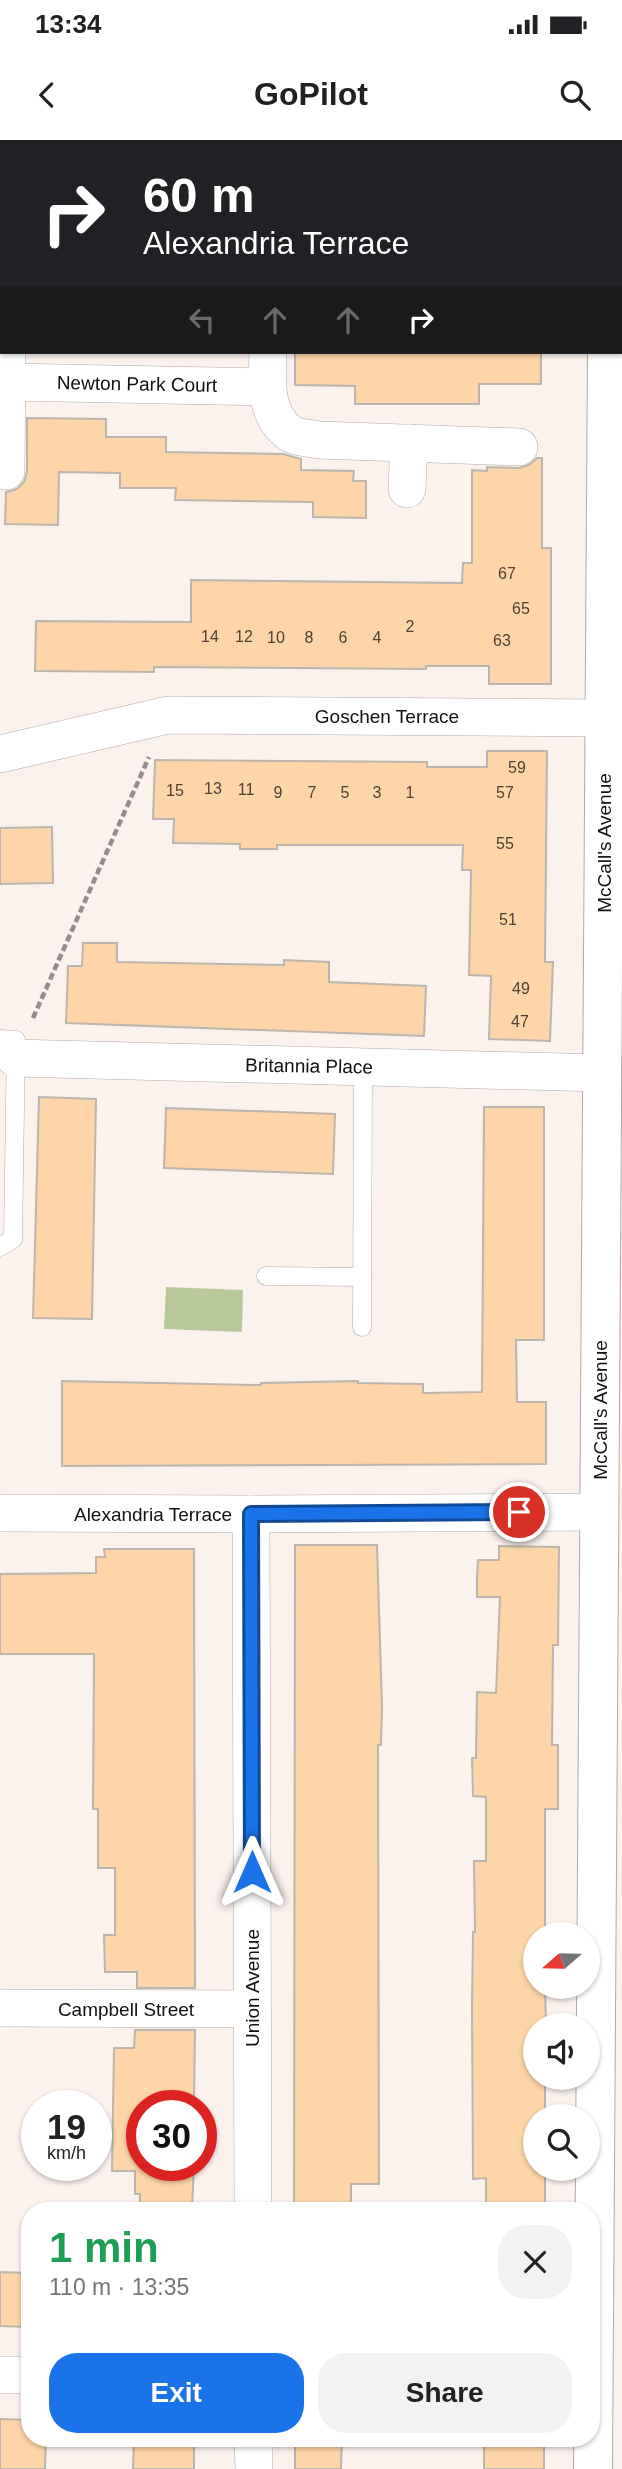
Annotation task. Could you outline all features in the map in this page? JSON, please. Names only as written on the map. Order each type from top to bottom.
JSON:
[{"type":"street","name":"McCall's Avenue","points":[[598,2202],[604,1855],[605,1627],[600,1512],[607,354]]},
{"type":"street","name":"Newton Park Court","points":[[6,471],[5,370],[268,369],[274,417],[293,435],[319,440],[519,447]]},
{"type":"street","points":[[407,489],[409,443]]},
{"type":"street","name":"Goschen Terrace","points":[[0,754],[168,715],[605,718]]},
{"type":"street","name":"Britannia Place","points":[[8,1049],[363,1067],[602,1073]]},
{"type":"street","name":"Alexandria Terrace","points":[[0,1513],[600,1512]]},
{"type":"street","name":"Union Avenue","points":[[251,1514],[253,2202]]},
{"type":"street","name":"Campbell Street","points":[[0,2008],[252,2009]]},
{"type":"street","points":[[0,2375],[21,2375]]},
{"type":"street","points":[[253,2447],[254,2469]]},
{"type":"street","name":"McCall's Avenue","points":[[593,2447],[593,2469]]},
{"type":"lane","points":[[0,1247],[13,1239],[8,1049]]},
{"type":"lane","points":[[362,1326],[363,1067]]},
{"type":"lane","points":[[266,1276],[362,1277]]},
{"type":"path","points":[[8,1049],[168,715]]},
{"type":"green space","points":[[166,1287],[243,1290],[242,1332],[164,1329]]},
{"type":"building","points":[[295,354],[541,354],[541,384],[479,384],[479,404],[355,404],[355,386],[295,385]]},
{"type":"building","points":[[27,418],[106,419],[106,437],[166,437],[166,452],[283,454],[301,459],[301,470],[354,471],[353,481],[366,481],[366,518],[313,517],[313,502],[175,500],[176,488],[120,488],[120,473],[59,472],[58,525],[5,524],[6,492],[17,489],[24,482],[27,472]]},
{"type":"building","points":[[537,458],[542,458],[542,548],[551,548],[551,684],[489,684],[489,666],[426,666],[426,669],[154,667],[154,672],[35,671],[36,621],[191,622],[191,580],[462,583],[463,563],[472,563],[472,470],[487,471],[487,467],[519,468],[529,465]]},
{"type":"building","points":[[487,751],[547,751],[545,962],[553,962],[550,1041],[489,1039],[491,976],[469,975],[471,870],[462,870],[463,845],[277,845],[277,849],[240,849],[240,844],[173,843],[174,819],[153,819],[155,760],[427,762],[427,767],[487,767]]},
{"type":"building","points":[[52,827],[53,883],[0,884],[0,828]]},
{"type":"building","points":[[83,943],[117,943],[117,962],[284,965],[284,960],[329,962],[329,982],[426,986],[424,1036],[66,1023],[68,966],[82,966]]},
{"type":"building","points":[[39,1097],[96,1099],[92,1319],[33,1318]]},
{"type":"building","points":[[484,1107],[544,1107],[544,1340],[516,1340],[517,1402],[546,1402],[546,1464],[62,1466],[62,1381],[261,1385],[358,1381],[423,1384],[423,1393],[482,1392]]},
{"type":"building","points":[[166,1108],[335,1114],[333,1174],[164,1168]]},
{"type":"building","points":[[295,1545],[377,1545],[382,1706],[381,1745],[378,1745],[379,2184],[351,2184],[351,2202],[294,2202]]},
{"type":"building","points":[[499,1546],[559,1547],[558,1645],[553,1645],[552,1745],[558,1745],[558,1809],[545,1809],[545,1922],[523,1922],[523,1999],[545,1999],[546,2013],[523,2013],[523,2090],[545,2090],[545,2104],[523,2104],[523,2181],[545,2181],[545,2202],[486,2202],[486,2178],[473,2179],[474,1861],[486,1861],[486,1797],[473,1796],[472,1758],[476,1758],[477,1692],[496,1693],[500,1597],[477,1597],[478,1560],[499,1560]]},
{"type":"building","points":[[104,1549],[194,1549],[195,1988],[137,1988],[137,1972],[105,1972],[104,1935],[115,1935],[115,1868],[98,1868],[98,1809],[93,1809],[94,1654],[0,1654],[0,1574],[96,1573],[96,1557],[105,1557]]},
{"type":"building","points":[[135,2030],[195,2030],[194,2090],[126,2090],[126,2171],[112,2171],[114,2048],[134,2048]]},
{"type":"building","points":[[135,2181],[193,2181],[192,2202],[140,2202],[140,2194],[135,2194]]},
{"type":"building","points":[[0,2272],[21,2273],[21,2327],[0,2326]]},
{"type":"building","points":[[0,2419],[21,2420],[21,2447],[46,2447],[45,2469],[0,2469]]},
{"type":"building","points":[[134,2447],[194,2447],[194,2469],[133,2469]]},
{"type":"building","points":[[295,2447],[342,2447],[341,2469],[295,2469]]},
{"type":"building","points":[[484,2447],[544,2447],[544,2469],[484,2469]]},
{"type":"route","points":[[252,1872],[251,1514],[519,1512]]}]
